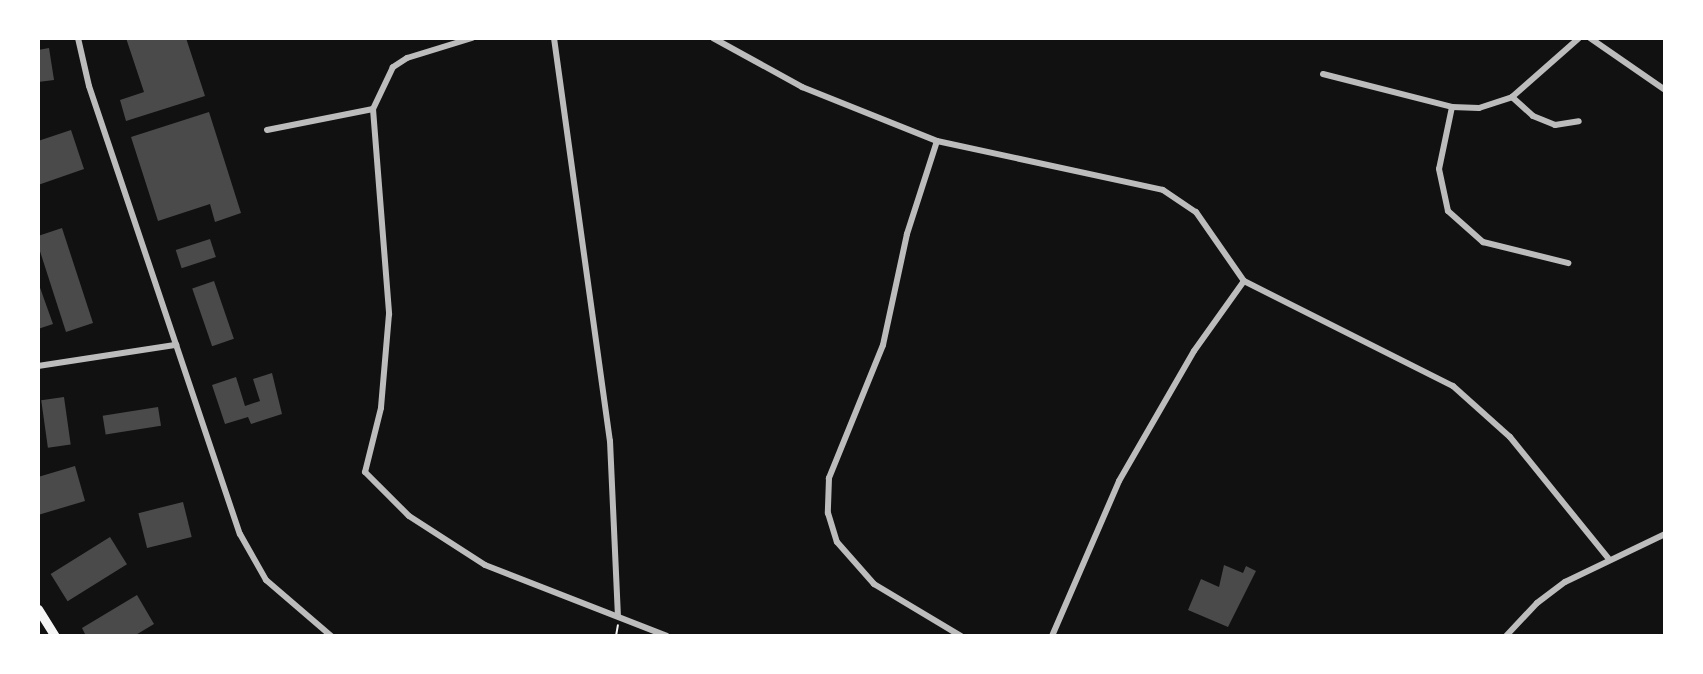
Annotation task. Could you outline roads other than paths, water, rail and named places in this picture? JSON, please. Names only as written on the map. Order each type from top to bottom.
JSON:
[{"type":"main road","points":[[38,609],[55,636]]},
{"type":"street","points":[[78,38],[89,86],[240,534],[266,580],[331,636]]},
{"type":"street","points":[[472,38],[407,58],[393,67],[373,109],[388,355],[365,472],[409,516],[485,565],[667,636]]},
{"type":"street","points":[[554,38],[610,441],[618,616]]},
{"type":"street","points":[[713,38],[802,87],[937,141],[1163,190],[1196,212],[1244,281],[1453,386],[1510,437],[1608,558]]},
{"type":"street","points":[[1323,74],[1452,107],[1479,108],[1512,97],[1579,38]]},
{"type":"street","points":[[1590,38],[1665,90]]},
{"type":"street","points":[[1512,97],[1533,116],[1555,125],[1579,121]]},
{"type":"street","points":[[1452,107],[1439,169],[1448,211],[1483,242],[1568,263]]},
{"type":"street","points":[[267,130],[373,109]]},
{"type":"street","points":[[937,141],[907,234],[883,345],[829,478],[828,513],[837,542],[874,584],[961,636]]},
{"type":"street","points":[[1052,636],[1119,481],[1194,351],[1244,281]]},
{"type":"street","points":[[38,366],[176,345]]},
{"type":"street","points":[[1506,636],[1537,603],[1608,558],[1665,534]]}]
